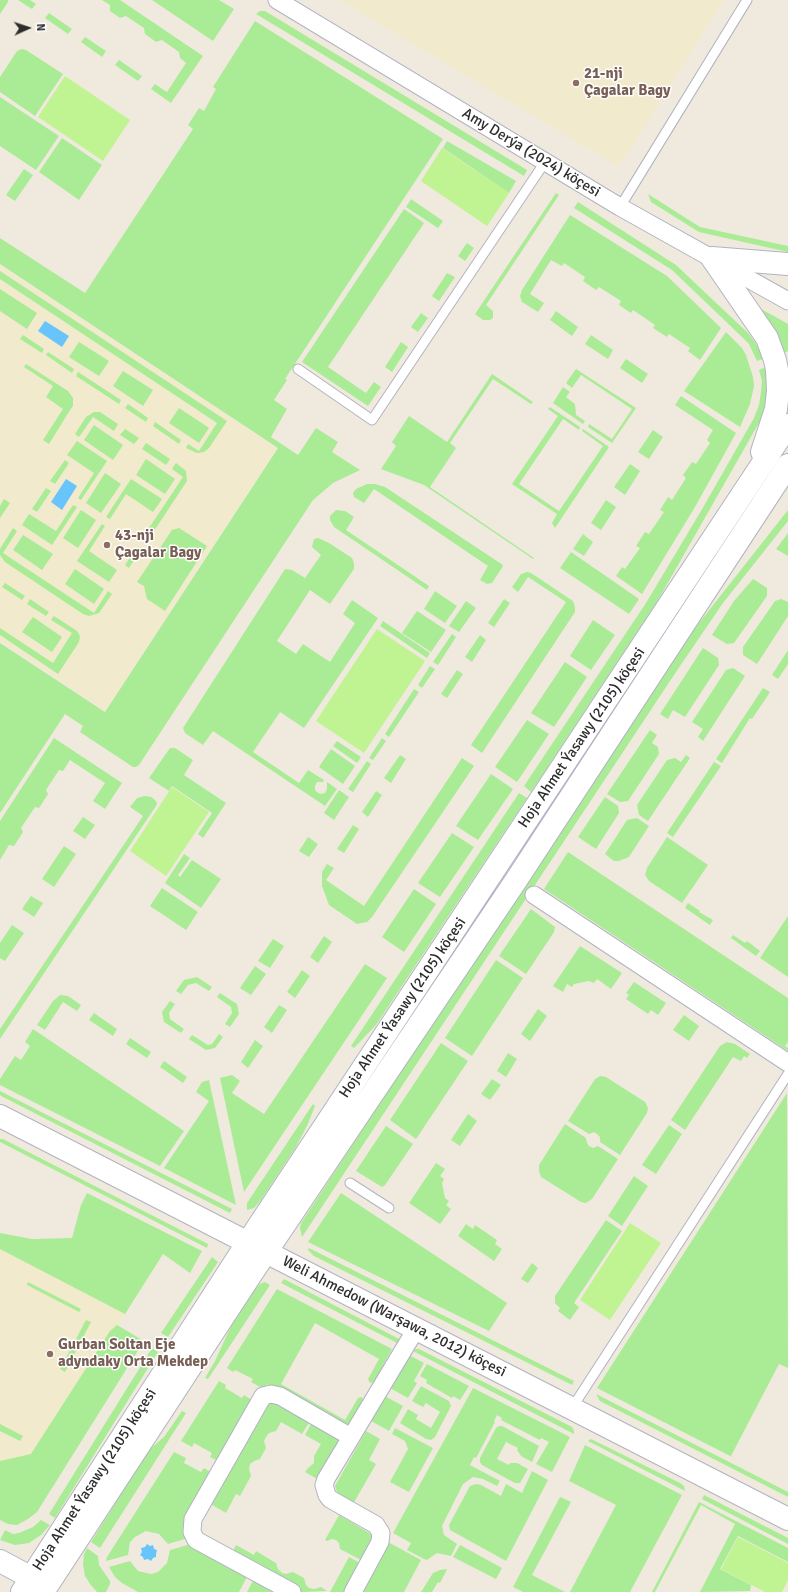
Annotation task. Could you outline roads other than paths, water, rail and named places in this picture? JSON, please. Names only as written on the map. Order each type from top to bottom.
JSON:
[{"type":"main road","points":[[712,258],[788,264]]},
{"type":"main road","points":[[712,258],[767,338],[777,370],[778,391],[776,409],[752,481]]},
{"type":"main road","name":"Hoja Ahmet Ýasawy (2105) köçesi","points":[[41,1588],[257,1247],[788,425]]},
{"type":"main road","name":"Hoja Ahmet Ýasawy (2105) köçesi","points":[[257,1247],[511,888],[788,465]]},
{"type":"main road","points":[[773,489],[788,474]]},
{"type":"main road","name":"Weli Ahmedow (Warşawa, 2012) köçesi","points":[[0,1116],[788,1519]]},
{"type":"main road","points":[[0,1561],[41,1588]]},
{"type":"street","name":"Amy Derýa (2024) köçesi","points":[[276,0],[620,207],[788,301]]},
{"type":"street","points":[[534,895],[788,1063]]},
{"type":"street","points":[[353,1592],[382,1537],[381,1532],[376,1525],[330,1499],[324,1485],[326,1479],[416,1329]]},
{"type":"street","points":[[292,1592],[196,1540],[192,1532],[193,1519],[263,1396],[271,1394],[280,1396],[351,1437]]},
{"type":"lane","points":[[620,207],[747,0]]},
{"type":"lane","points":[[298,369],[372,420],[545,162]]},
{"type":"lane","points":[[572,1408],[611,1350],[788,1074]]},
{"type":"lane","points":[[350,1183],[389,1208]]},
{"type":"water","points":[[45,321],[69,336],[62,347],[38,331]]},
{"type":"water","points":[[66,479],[77,486],[62,510],[51,502]]},
{"type":"water","points":[[147,1544],[150,1546],[153,1545],[154,1549],[157,1550],[156,1557],[151,1561],[148,1559],[144,1560],[140,1555],[142,1552],[141,1548],[145,1547]]},
{"type":"place","name":"21-nji Çagalar Bagy","points":[[576,83]]},
{"type":"place","name":"43-nji Çagalar Bagy","points":[[107,545]]},
{"type":"place","name":"Gurban Soltan Eje adyndaky Orta Mekdep","points":[[50,1354]]}]
